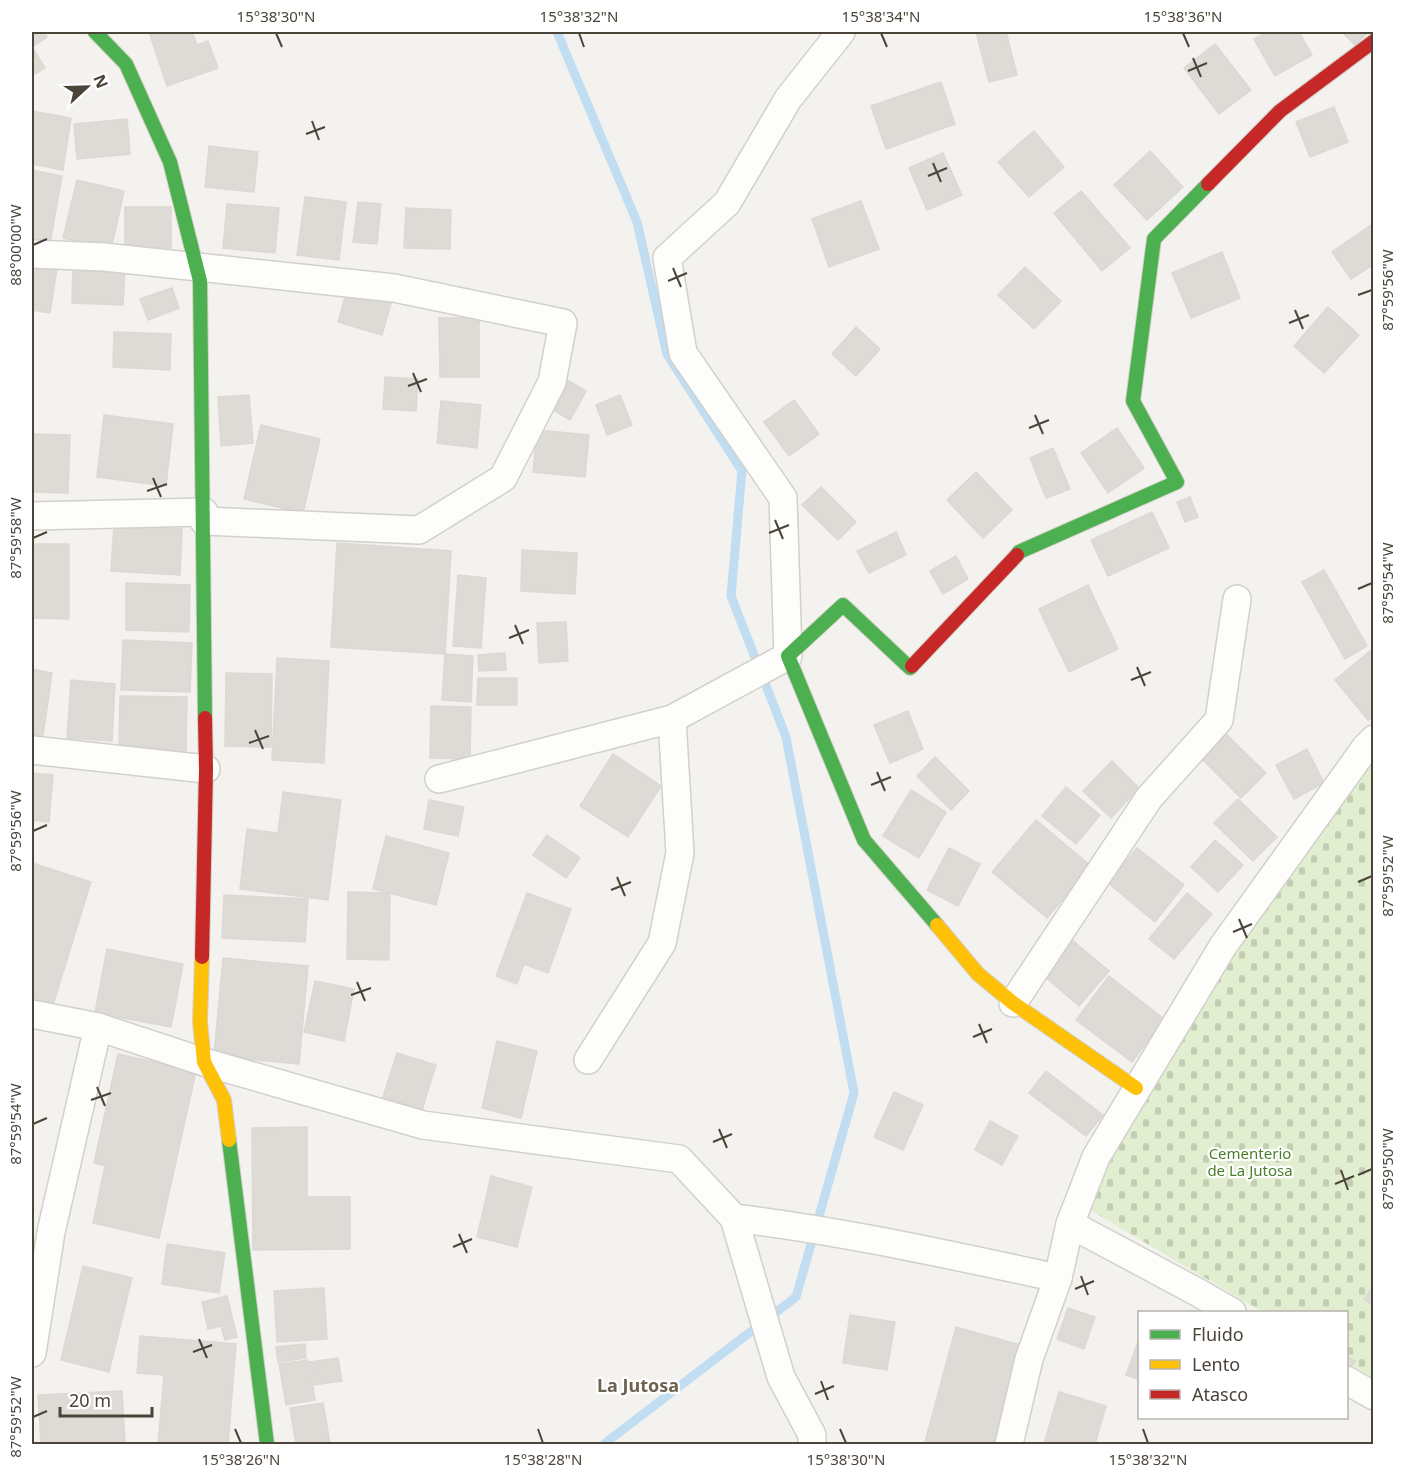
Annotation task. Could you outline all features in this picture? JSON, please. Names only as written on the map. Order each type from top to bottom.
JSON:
[{"type":"street","points":[[95,32],[126,64],[170,162],[200,281],[206,769],[200,1022],[204,1062],[224,1100],[267,1444]]},
{"type":"street","points":[[841,32],[788,99],[727,203],[667,258],[683,353],[783,498],[788,656],[864,840],[978,974],[1013,1003],[1136,1088]]},
{"type":"street","points":[[439,779],[672,719],[788,656],[843,605],[910,668],[1019,552],[1177,482],[1133,401],[1154,239],[1280,111],[1374,41]]},
{"type":"street","points":[[32,254],[104,257],[394,288],[563,323],[552,382],[503,478],[419,530],[204,516],[32,516]]},
{"type":"street","points":[[1013,1003],[1149,798],[1219,720],[1237,599]]},
{"type":"street","points":[[588,1060],[662,943],[680,853],[672,719]]},
{"type":"street","points":[[1009,1444],[1029,1359],[1058,1278],[1070,1224],[1096,1157],[1223,946],[1374,739]]},
{"type":"street","points":[[32,750],[206,769]]},
{"type":"street","points":[[32,1014],[98,1027],[204,1062],[423,1125],[679,1159],[734,1218],[781,1377],[812,1436],[812,1444]]},
{"type":"street","points":[[32,1353],[51,1232],[98,1027]]},
{"type":"street","points":[[734,1218],[796,1225],[919,1248],[1058,1278]]},
{"type":"street","points":[[1070,1224],[1230,1311]]},
{"type":"street","points":[[1348,1381],[1374,1396]]},
{"type":"green space","name":"Cementerio de La Jutosa","points":[[1373,755],[1373,1378],[1348,1363],[1348,1311],[1261,1311],[1088,1209],[1108,1160],[1235,947]]},
{"type":"building","points":[[32,32],[44,32],[47,37],[32,47]]},
{"type":"building","points":[[149,32],[192,32],[197,45],[208,41],[218,68],[167,86]]},
{"type":"building","points":[[976,32],[1006,32],[1017,75],[989,82]]},
{"type":"building","points":[[1268,32],[1299,32],[1312,55],[1275,76],[1254,39]]},
{"type":"building","points":[[1342,32],[1368,32],[1355,45]]},
{"type":"building","points":[[1215,44],[1251,90],[1219,114],[1184,68]]},
{"type":"building","points":[[32,47],[45,68],[32,76]]},
{"type":"building","points":[[941,82],[955,124],[886,149],[871,106]]},
{"type":"building","points":[[1334,107],[1348,142],[1310,157],[1296,122]]},
{"type":"building","points":[[32,111],[71,118],[63,170],[32,164]]},
{"type":"building","points":[[127,119],[130,154],[77,159],[74,124]]},
{"type":"building","points":[[1034,131],[1064,167],[1029,197],[998,162]]},
{"type":"building","points":[[209,146],[258,152],[254,192],[205,187]]},
{"type":"building","points":[[1150,151],[1183,187],[1147,220],[1114,185]]},
{"type":"building","points":[[943,153],[962,195],[927,210],[909,168]]},
{"type":"building","points":[[32,170],[62,176],[50,244],[32,241]]},
{"type":"building","points":[[77,180],[124,191],[111,250],[63,238]]},
{"type":"building","points":[[1081,191],[1130,248],[1102,271],[1054,213]]},
{"type":"building","points":[[305,197],[346,202],[339,260],[297,255]]},
{"type":"building","points":[[861,201],[879,249],[829,267],[812,219]]},
{"type":"building","points":[[358,202],[381,204],[377,244],[353,242]]},
{"type":"building","points":[[227,204],[279,208],[275,253],[223,248]]},
{"type":"building","points":[[125,207],[171,207],[171,248],[125,248]]},
{"type":"building","points":[[406,208],[451,210],[450,249],[404,248]]},
{"type":"building","points":[[1374,223],[1374,264],[1351,279],[1332,252]]},
{"type":"building","points":[[1222,252],[1240,298],[1191,318],[1172,273]]},
{"type":"building","points":[[36,265],[57,268],[50,313],[32,310]]},
{"type":"building","points":[[73,265],[125,268],[123,305],[72,303]]},
{"type":"building","points":[[1025,267],[1061,301],[1034,329],[998,295]]},
{"type":"building","points":[[172,288],[179,308],[148,320],[140,299]]},
{"type":"building","points":[[347,290],[391,303],[382,335],[338,322]]},
{"type":"building","points":[[1328,307],[1359,335],[1324,373],[1294,346]]},
{"type":"building","points":[[439,318],[479,318],[479,377],[440,377]]},
{"type":"building","points":[[856,327],[880,349],[856,376],[832,354]]},
{"type":"building","points":[[114,332],[171,334],[170,370],[113,367]]},
{"type":"building","points":[[385,377],[418,379],[416,411],[383,409]]},
{"type":"building","points":[[564,378],[586,391],[570,420],[548,407]]},
{"type":"building","points":[[249,395],[253,443],[221,446],[218,397]]},
{"type":"building","points":[[620,395],[632,425],[607,435],[596,405]]},
{"type":"building","points":[[794,400],[819,434],[789,456],[764,422]]},
{"type":"building","points":[[441,401],[481,405],[477,448],[437,443]]},
{"type":"building","points":[[104,415],[173,424],[166,486],[97,477]]},
{"type":"building","points":[[261,425],[320,439],[303,513],[244,499]]},
{"type":"building","points":[[1117,428],[1144,468],[1108,493],[1081,453]]},
{"type":"building","points":[[537,430],[589,435],[585,477],[533,472]]},
{"type":"building","points":[[32,434],[70,435],[68,493],[32,492]]},
{"type":"building","points":[[1053,448],[1070,489],[1046,498],[1030,458]]},
{"type":"building","points":[[976,472],[1012,510],[983,538],[947,500]]},
{"type":"building","points":[[821,487],[856,522],[838,540],[802,505]]},
{"type":"building","points":[[1190,497],[1198,517],[1185,522],[1177,502]]},
{"type":"building","points":[[1152,512],[1169,548],[1108,576],[1091,540]]},
{"type":"building","points":[[114,525],[182,529],[180,575],[111,571]]},
{"type":"building","points":[[896,532],[906,555],[869,573],[857,551]]},
{"type":"building","points":[[337,543],[451,551],[445,654],[331,647]]},
{"type":"building","points":[[32,544],[69,544],[69,619],[32,618]]},
{"type":"building","points":[[522,550],[577,553],[575,594],[521,591]]},
{"type":"building","points":[[956,556],[968,579],[943,594],[930,571]]},
{"type":"building","points":[[1324,570],[1367,646],[1345,659],[1302,582]]},
{"type":"building","points":[[458,575],[486,578],[481,648],[453,646]]},
{"type":"building","points":[[126,583],[190,585],[189,632],[126,630]]},
{"type":"building","points":[[1088,585],[1118,649],[1069,672],[1039,609]]},
{"type":"building","points":[[566,622],[568,661],[539,663],[537,623]]},
{"type":"building","points":[[123,640],[192,643],[190,692],[121,690]]},
{"type":"building","points":[[1370,651],[1374,656],[1374,716],[1368,720],[1335,680]]},
{"type":"building","points":[[505,653],[506,670],[479,671],[478,655]]},
{"type":"building","points":[[445,654],[473,656],[471,702],[442,700]]},
{"type":"building","points":[[277,658],[329,661],[324,763],[272,760]]},
{"type":"building","points":[[32,669],[52,673],[42,743],[32,742]]},
{"type":"building","points":[[226,673],[272,674],[271,747],[225,746]]},
{"type":"building","points":[[478,678],[517,678],[517,705],[477,705]]},
{"type":"building","points":[[71,680],[115,684],[112,741],[67,738]]},
{"type":"building","points":[[120,696],[187,697],[186,752],[119,750]]},
{"type":"building","points":[[431,706],[471,707],[470,759],[430,758]]},
{"type":"building","points":[[908,711],[923,749],[890,763],[874,725]]},
{"type":"building","points":[[1225,733],[1266,773],[1241,798],[1200,757]]},
{"type":"building","points":[[1307,749],[1324,783],[1294,799],[1276,765]]},
{"type":"building","points":[[613,754],[661,786],[628,837],[580,806]]},
{"type":"building","points":[[935,757],[969,791],[951,810],[917,776]]},
{"type":"building","points":[[1112,761],[1139,788],[1111,818],[1083,791]]},
{"type":"building","points":[[32,773],[53,775],[49,822],[32,820]]},
{"type":"building","points":[[1066,787],[1100,815],[1076,844],[1042,816]]},
{"type":"building","points":[[911,790],[946,812],[919,858],[883,836]]},
{"type":"building","points":[[283,792],[341,800],[328,900],[240,889],[247,829],[278,833]]},
{"type":"building","points":[[1238,799],[1277,837],[1253,861],[1214,823]]},
{"type":"building","points":[[429,800],[464,807],[458,836],[424,829]]},
{"type":"building","points":[[1036,820],[1091,866],[1047,918],[992,872]]},
{"type":"building","points":[[547,835],[580,858],[566,878],[533,855]]},
{"type":"building","points":[[386,836],[449,853],[436,905],[373,889]]},
{"type":"building","points":[[1215,840],[1243,865],[1218,892],[1191,867]]},
{"type":"building","points":[[949,848],[980,864],[958,906],[927,890]]},
{"type":"building","points":[[1137,848],[1184,885],[1155,922],[1108,883]]},
{"type":"building","points":[[32,863],[91,882],[52,1008],[32,1001]]},
{"type":"building","points":[[348,892],[390,893],[389,960],[347,959]]},
{"type":"building","points":[[527,893],[571,909],[548,973],[524,964],[517,984],[496,976]]},
{"type":"building","points":[[1187,893],[1212,914],[1174,959],[1149,939]]},
{"type":"building","points":[[224,895],[308,899],[305,942],[222,938]]},
{"type":"building","points":[[1072,940],[1109,971],[1079,1006],[1043,975]]},
{"type":"building","points":[[107,949],[183,964],[171,1027],[95,1013]]},
{"type":"building","points":[[223,958],[308,966],[299,1064],[214,1056]]},
{"type":"building","points":[[1109,976],[1164,1019],[1132,1062],[1076,1020]]},
{"type":"building","points":[[315,981],[354,989],[344,1041],[304,1032]]},
{"type":"building","points":[[497,1041],[537,1051],[521,1118],[482,1108]]},
{"type":"building","points":[[397,1053],[436,1065],[422,1110],[383,1097]]},
{"type":"building","points":[[118,1054],[196,1071],[159,1238],[93,1223],[105,1166],[94,1163]]},
{"type":"building","points":[[1046,1071],[1103,1115],[1086,1136],[1029,1093]]},
{"type":"building","points":[[894,1092],[923,1105],[903,1150],[874,1137]]},
{"type":"building","points":[[990,1121],[1018,1136],[1002,1165],[975,1150]]},
{"type":"building","points":[[307,1127],[307,1197],[350,1197],[350,1249],[253,1250],[252,1128]]},
{"type":"building","points":[[491,1176],[532,1187],[517,1247],[477,1237]]},
{"type":"building","points":[[167,1244],[225,1253],[219,1293],[162,1284]]},
{"type":"building","points":[[83,1266],[132,1278],[109,1372],[61,1360]]},
{"type":"building","points":[[1374,1286],[1374,1306],[1364,1299]]},
{"type":"building","points":[[324,1288],[327,1339],[277,1342],[274,1291]]},
{"type":"building","points":[[227,1296],[237,1337],[225,1340],[221,1326],[208,1329],[202,1302]]},
{"type":"building","points":[[1068,1308],[1095,1317],[1084,1349],[1057,1339]]},
{"type":"building","points":[[850,1315],[895,1322],[887,1370],[843,1363]]},
{"type":"building","points":[[956,1327],[1021,1345],[994,1444],[925,1442]]},
{"type":"building","points":[[140,1336],[236,1344],[228,1444],[158,1444],[164,1375],[137,1373]]},
{"type":"building","points":[[1138,1342],[1138,1379],[1126,1375]]},
{"type":"building","points":[[305,1344],[306,1358],[278,1362],[276,1347]]},
{"type":"building","points":[[1348,1357],[1355,1361],[1348,1372]]},
{"type":"building","points":[[338,1358],[342,1381],[314,1385],[310,1362]]},
{"type":"building","points":[[308,1360],[315,1400],[286,1405],[279,1364]]},
{"type":"building","points":[[122,1391],[125,1444],[41,1444],[38,1395]]},
{"type":"building","points":[[1059,1392],[1106,1406],[1095,1444],[1044,1444]]},
{"type":"building","points":[[323,1403],[330,1444],[296,1444],[290,1408]]},
{"type":"waterway","points":[[557,32],[637,222],[667,354],[742,471],[731,596],[786,737],[854,1093],[796,1297],[604,1444]]},
{"type":"traffic: fast","points":[[95,32],[126,64],[170,162],[200,281],[205,718]]},
{"type":"traffic: fast","points":[[1017,555],[1019,552],[1177,482],[1133,401],[1154,239],[1208,184]]},
{"type":"traffic: fast","points":[[912,666],[910,668],[843,605],[788,656],[864,840],[937,925]]},
{"type":"traffic: fast","points":[[229,1140],[267,1444]]},
{"type":"traffic: slow","points":[[937,925],[978,974],[1013,1003],[1136,1088]]},
{"type":"traffic: slow","points":[[202,957],[200,1022],[204,1062],[224,1100],[229,1140]]},
{"type":"traffic: jam","points":[[1208,184],[1280,111],[1374,41]]},
{"type":"traffic: jam","points":[[912,666],[1017,555]]},
{"type":"traffic: jam","points":[[202,957],[205,718]]},
{"type":"district","name":"La Jutosa","points":[[638,1386]]}]
